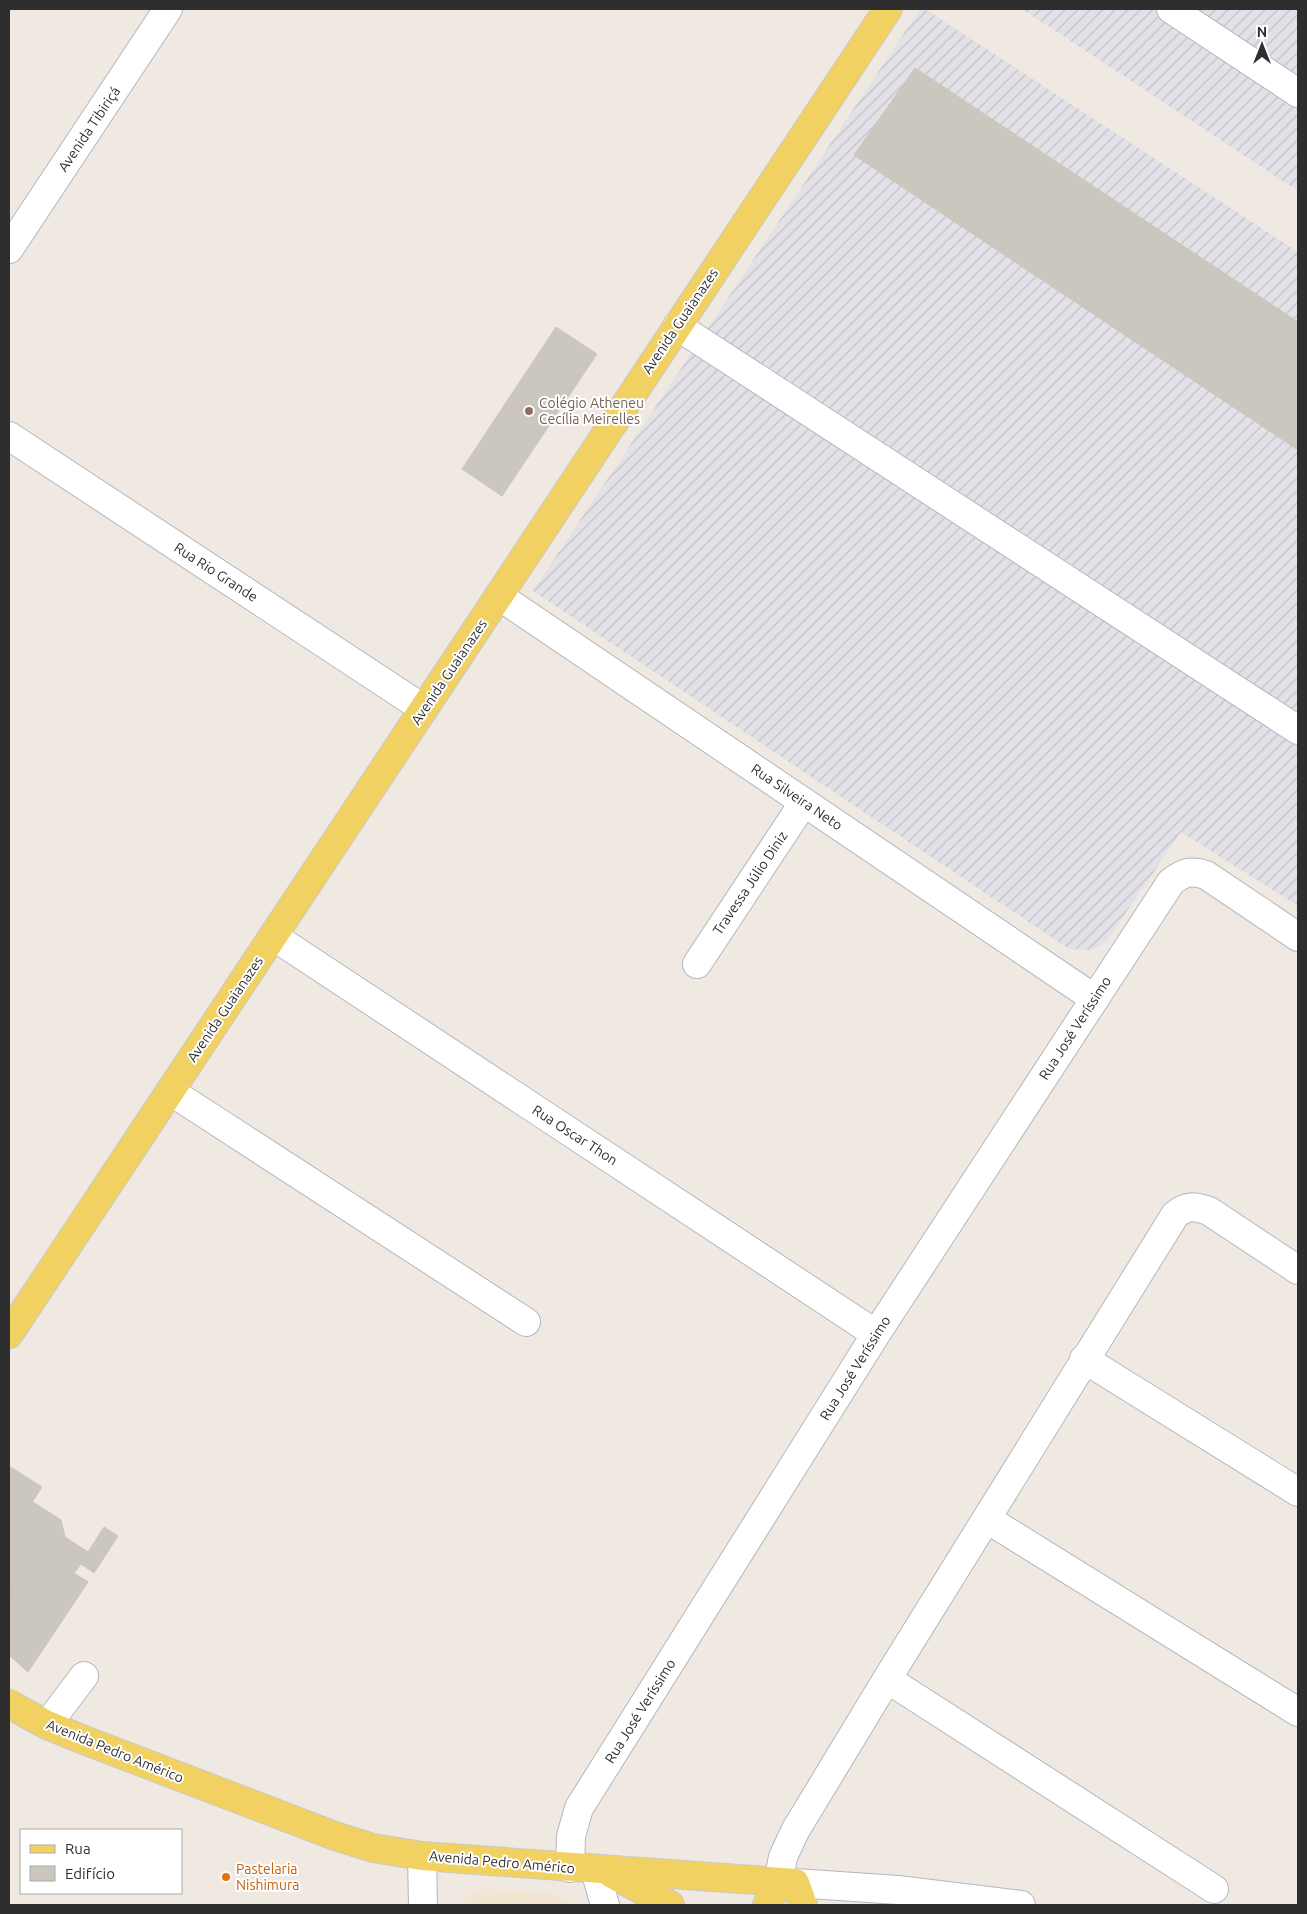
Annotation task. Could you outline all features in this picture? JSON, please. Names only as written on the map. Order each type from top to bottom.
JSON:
[{"type":"main road","name":"Avenida Guaianazes","points":[[9,1334],[888,9]]},
{"type":"main road","name":"Avenida Pedro Américo","points":[[9,1704],[47,1725],[335,1836],[373,1848],[422,1856],[589,1869],[786,1894]]},
{"type":"main road","points":[[589,1869],[670,1905]]},
{"type":"street","name":"Avenida Tibiriçá","points":[[9,249],[168,9]]},
{"type":"street","points":[[1171,9],[1298,93]]},
{"type":"street","points":[[677,326],[1298,730]]},
{"type":"street","name":"Rua Rio Grande","points":[[9,436],[424,708]]},
{"type":"street","name":"Rua Silveira Neto","points":[[499,596],[1095,998]]},
{"type":"street","name":"Travessa Júlio Diniz","points":[[697,964],[804,802]]},
{"type":"street","name":"Rua José Veríssimo","points":[[605,1905],[589,1869],[571,1836],[579,1808],[876,1334],[1171,882],[1182,873],[1194,871],[1206,875],[1298,937]]},
{"type":"street","name":"Rua Oscar Thon","points":[[273,936],[876,1334]]},
{"type":"street","points":[[170,1091],[526,1322]]},
{"type":"street","points":[[786,1894],[783,1857],[796,1832],[887,1679],[1175,1215],[1184,1207],[1194,1206],[1209,1211],[1298,1270]]},
{"type":"street","points":[[1084,1359],[1298,1492]]},
{"type":"street","points":[[987,1519],[1298,1712]]},
{"type":"street","points":[[47,1725],[84,1676]]},
{"type":"street","points":[[887,1679],[1214,1889]]},
{"type":"street","points":[[422,1856],[423,1905]]},
{"type":"street","name":"Avenida Pedro Américo","points":[[786,1894],[898,1890],[1021,1905]]},
{"type":"shaded area","points":[[920,9],[925,9],[1298,252],[1298,906],[1181,832],[1106,942],[1091,950],[1069,949],[533,591]]},
{"type":"shaded area","points":[[1022,9],[1298,9],[1298,191]]},
{"type":"shaded area","points":[[483,1889],[554,1894],[564,1898],[570,1905],[459,1905],[467,1895]]},
{"type":"building","points":[[915,68],[1298,322],[1298,450],[854,155]]},
{"type":"building","name":"Colégio Atheneu Cecília Meirelles","points":[[556,327],[597,354],[502,496],[462,469]]},
{"type":"building","points":[[9,1466],[42,1487],[9,1538]]},
{"type":"building","points":[[33,1502],[61,1520],[65,1537],[88,1552],[104,1527],[118,1536],[94,1573],[81,1564],[74,1573],[88,1582],[56,1630],[11,1601],[14,1571],[9,1567],[9,1538]]},
{"type":"building","points":[[9,1567],[14,1571],[11,1601],[56,1630],[28,1672],[9,1655]]},
{"type":"place","name":"Colégio Atheneu Cecília Meirelles","points":[[529,411]]},
{"type":"place","name":"Pastelaria Nishimura","points":[[226,1877]]}]
